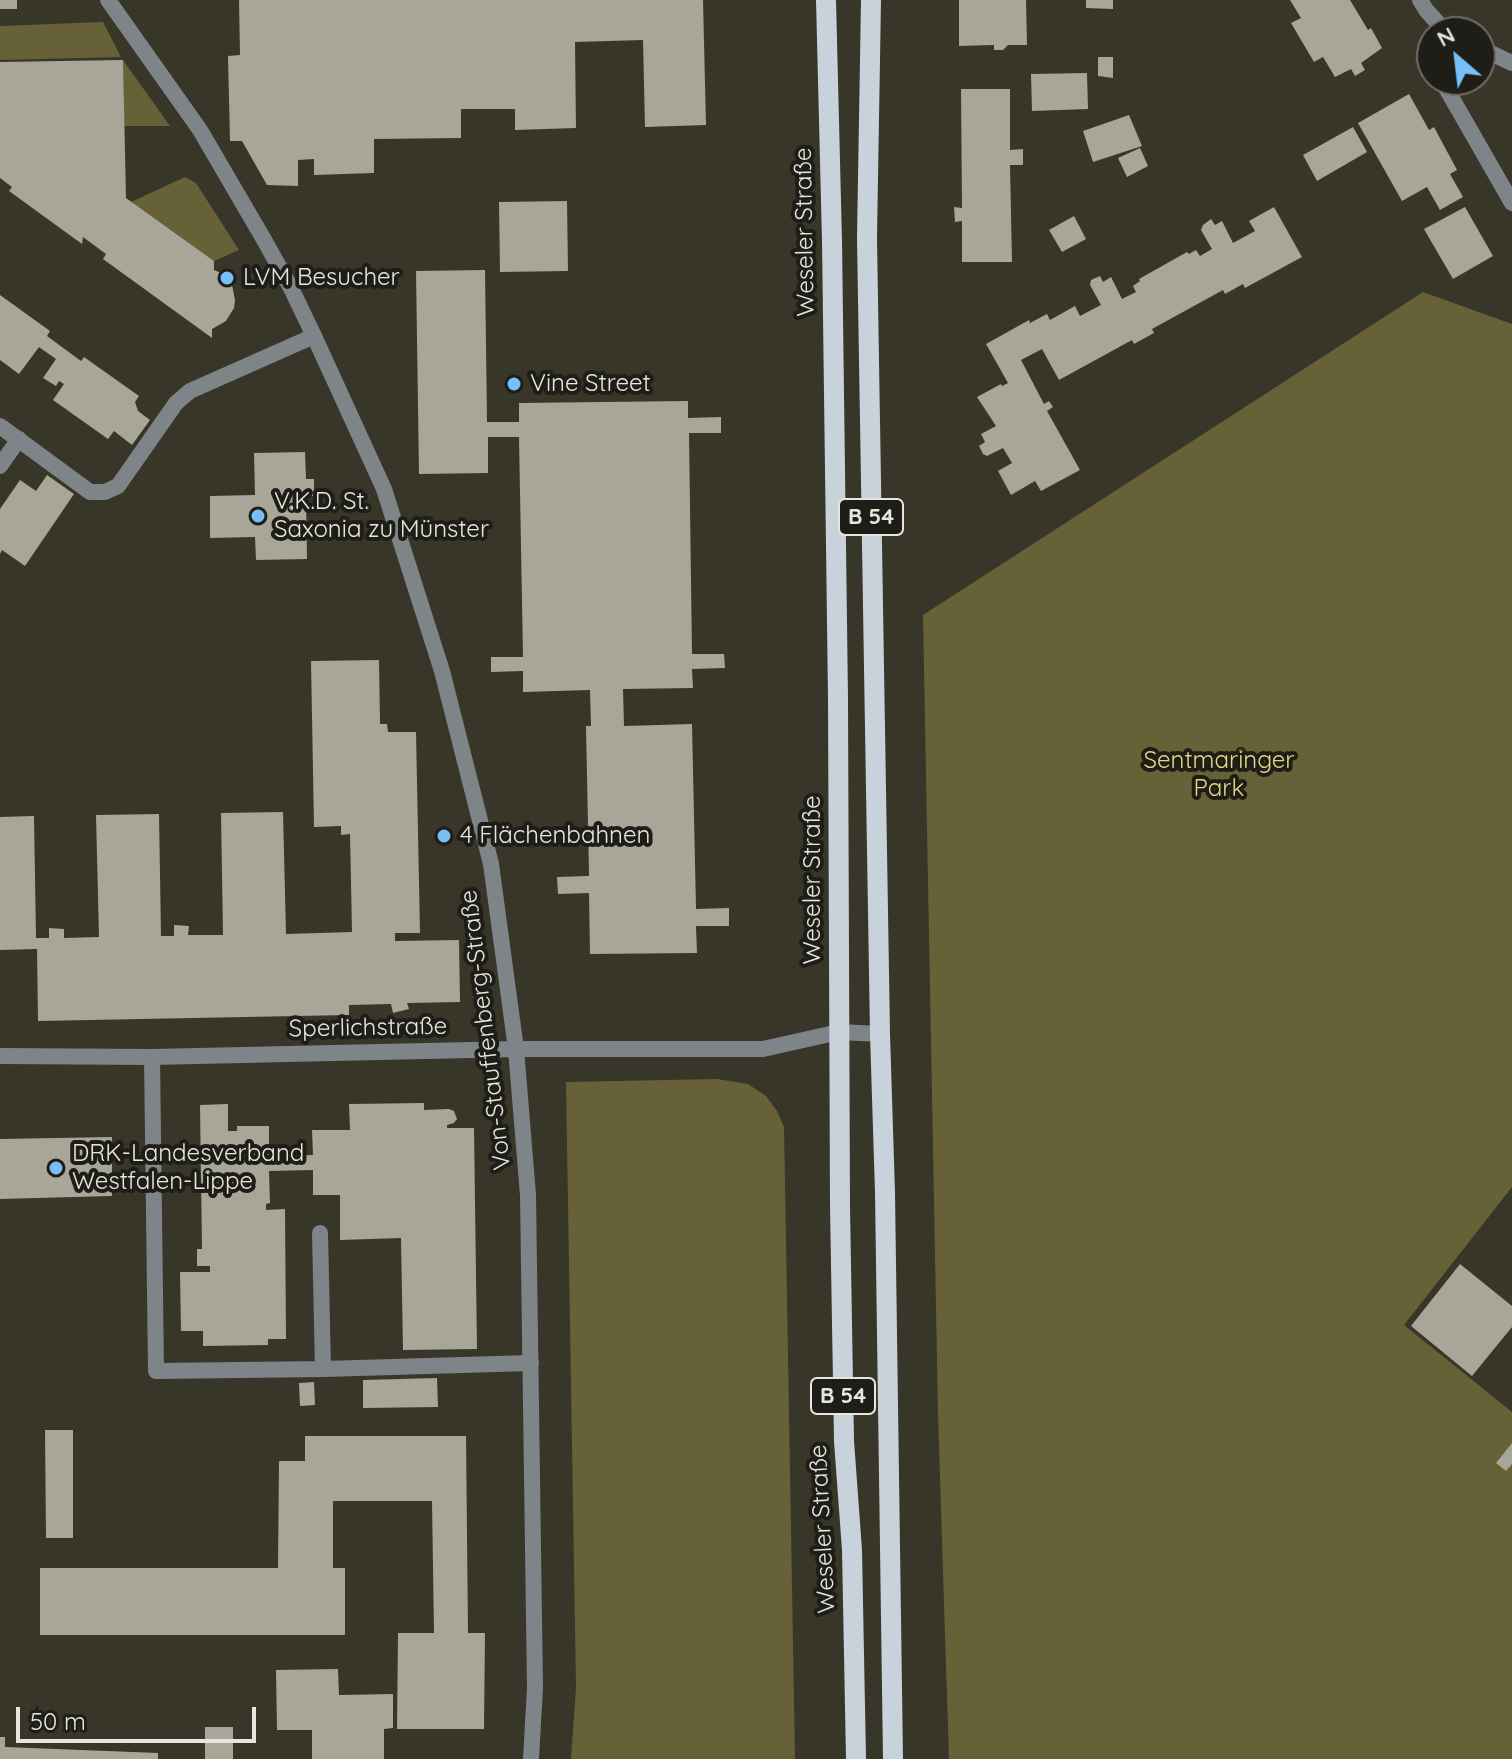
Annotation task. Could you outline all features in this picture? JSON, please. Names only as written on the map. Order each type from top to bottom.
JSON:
[{"type":"main road","name":"Weseler Straße","points":[[826,0],[836,496],[844,1426],[852,1550],[856,1759]]},
{"type":"main road","name":"B 54","points":[[871,0],[867,238],[893,1759]]},
{"type":"street","name":"Von-Stauffenberg-Straße","points":[[108,0],[200,130],[271,253],[314,336],[384,489],[442,671],[491,864],[516,1049],[528,1195],[535,1688],[531,1759]]},
{"type":"street","points":[[1451,96],[1512,203]]},
{"type":"street","points":[[0,426],[90,492],[105,492],[118,486],[176,403],[190,391],[314,336]]},
{"type":"street","points":[[0,466],[19,439]]},
{"type":"street","name":"Sperlichstraße","points":[[0,1056],[763,1049],[839,1032],[880,1034]]},
{"type":"street","points":[[152,1057],[156,1371],[531,1363]]},
{"type":"street","points":[[320,1233],[323,1369]]},
{"type":"green space","points":[[103,22],[121,57],[0,60],[0,26]]},
{"type":"green space","points":[[123,60],[170,126],[124,126]]},
{"type":"green space","points":[[185,177],[196,183],[239,250],[214,261],[131,202]]},
{"type":"green space","name":"Sentmaringer Park","points":[[1423,292],[1512,324],[1512,1187],[1404,1325],[1512,1412],[1512,1759],[949,1759],[938,1414],[923,615]]},
{"type":"green space","points":[[717,1079],[748,1084],[766,1096],[784,1127],[795,1759],[571,1759],[576,1688],[566,1082]]},
{"type":"building","points":[[0,0],[17,0],[17,9],[0,9]]},
{"type":"building","points":[[239,0],[703,0],[706,125],[645,127],[643,40],[575,42],[576,128],[515,130],[515,109],[461,109],[461,138],[374,139],[374,173],[314,175],[314,159],[298,160],[298,186],[267,185],[242,141],[230,141],[228,56],[240,55]]},
{"type":"building","points":[[959,0],[1026,0],[1027,45],[1008,45],[1003,50],[994,50],[994,45],[959,46]]},
{"type":"building","points":[[1086,0],[1113,0],[1113,9],[1086,8]]},
{"type":"building","points":[[1290,0],[1350,0],[1382,48],[1361,63],[1365,70],[1355,76],[1351,69],[1335,77],[1323,57],[1314,62],[1291,23],[1301,18]]},
{"type":"building","points":[[1098,57],[1113,57],[1113,78],[1098,76]]},
{"type":"building","points":[[123,60],[126,198],[214,261],[214,270],[232,285],[234,308],[226,321],[212,329],[212,338],[103,259],[106,254],[83,237],[82,244],[9,191],[12,187],[0,178],[0,62]]},
{"type":"building","points":[[1087,73],[1088,109],[1032,111],[1031,74]]},
{"type":"building","points":[[961,89],[1010,89],[1010,150],[1023,149],[1023,165],[1010,165],[1012,262],[962,262],[962,221],[955,222],[954,207],[962,208]]},
{"type":"building","points":[[1409,94],[1429,130],[1434,127],[1457,170],[1450,174],[1463,197],[1440,210],[1427,187],[1402,201],[1358,123]]},
{"type":"building","points":[[1129,115],[1142,146],[1093,162],[1083,131]]},
{"type":"building","points":[[1353,127],[1367,152],[1317,181],[1303,155]]},
{"type":"building","points":[[1140,148],[1148,166],[1127,177],[1118,158]]},
{"type":"building","points":[[567,201],[568,271],[500,272],[499,202]]},
{"type":"building","points":[[1274,207],[1302,257],[1245,288],[1243,284],[1225,294],[1223,290],[1152,329],[1154,333],[1134,344],[1132,340],[1059,380],[1042,349],[1021,360],[1044,404],[1049,401],[1053,407],[1047,411],[1080,470],[1041,491],[1035,481],[1011,495],[998,471],[1012,463],[1003,448],[987,456],[979,446],[985,442],[981,434],[996,426],[977,397],[1008,383],[986,344],[1029,320],[1030,323],[1047,314],[1050,320],[1075,306],[1080,316],[1101,305],[1090,285],[1091,280],[1100,276],[1103,282],[1111,277],[1122,299],[1136,292],[1133,286],[1139,279],[1187,252],[1196,250],[1200,256],[1212,249],[1201,230],[1211,219],[1215,225],[1222,221],[1233,243],[1255,231],[1249,221]]},
{"type":"building","points":[[1465,207],[1493,256],[1453,279],[1424,229]]},
{"type":"building","points":[[1074,216],[1086,239],[1062,252],[1049,230]]},
{"type":"building","points":[[485,270],[487,422],[519,422],[519,403],[688,401],[688,418],[721,417],[721,433],[689,433],[692,654],[724,654],[725,668],[692,669],[693,688],[623,689],[624,726],[692,724],[696,909],[729,908],[729,926],[696,926],[697,953],[590,954],[589,893],[558,894],[557,877],[589,876],[586,726],[591,726],[590,690],[523,692],[523,671],[491,672],[491,657],[523,657],[519,437],[488,437],[488,473],[419,474],[416,271]]},
{"type":"building","points":[[0,295],[50,331],[47,336],[81,361],[84,357],[139,396],[135,402],[138,411],[150,420],[132,445],[114,431],[108,439],[53,400],[64,384],[59,381],[56,386],[43,378],[56,359],[39,347],[19,374],[0,360]]},
{"type":"building","name":"V.K.D. St. Saxonia zu Münster","points":[[305,452],[306,479],[314,479],[314,496],[306,496],[307,559],[256,560],[255,537],[210,538],[210,496],[255,495],[254,453]]},
{"type":"building","points":[[47,475],[74,494],[25,566],[2,550],[0,554],[0,509],[20,480],[36,491]]},
{"type":"building","points":[[379,660],[380,724],[387,724],[388,732],[416,732],[420,933],[395,933],[395,941],[459,940],[460,1002],[407,1003],[409,1009],[393,1013],[391,1004],[349,1005],[349,1015],[38,1021],[37,949],[0,950],[0,817],[34,816],[36,938],[49,938],[49,928],[64,929],[64,938],[99,937],[96,815],[159,814],[161,936],[174,936],[174,925],[189,926],[188,935],[223,935],[221,813],[283,812],[286,934],[352,932],[350,834],[341,835],[341,826],[314,827],[311,661]]},
{"type":"building","points":[[424,1103],[424,1110],[454,1111],[457,1119],[447,1128],[474,1128],[477,1349],[403,1350],[401,1238],[340,1240],[340,1195],[313,1195],[313,1170],[269,1171],[270,1203],[266,1204],[266,1210],[285,1209],[286,1339],[268,1339],[268,1345],[203,1346],[203,1331],[181,1331],[180,1272],[210,1272],[210,1266],[197,1266],[197,1249],[202,1249],[200,1105],[228,1104],[228,1131],[237,1131],[237,1126],[269,1126],[269,1156],[313,1155],[312,1130],[350,1130],[349,1104]]},
{"type":"building","name":"DRK-Landesverband Westfalen-Lippe","points":[[112,1137],[112,1196],[0,1199],[0,1139]]},
{"type":"building","points":[[1460,1264],[1512,1306],[1512,1327],[1472,1376],[1411,1326]]},
{"type":"building","points":[[437,1378],[438,1407],[363,1408],[363,1380]]},
{"type":"building","points":[[314,1382],[315,1405],[300,1406],[299,1383]]},
{"type":"building","points":[[45,1430],[73,1430],[73,1538],[46,1538]]},
{"type":"building","points":[[305,1436],[466,1436],[468,1633],[485,1633],[484,1729],[397,1729],[398,1633],[434,1633],[432,1501],[333,1501],[333,1568],[345,1568],[345,1635],[40,1635],[40,1568],[278,1568],[279,1461],[305,1461]]},
{"type":"building","points":[[1512,1443],[1512,1464],[1506,1471],[1496,1463]]},
{"type":"building","points":[[338,1669],[339,1695],[393,1694],[393,1728],[384,1729],[384,1759],[312,1759],[312,1730],[277,1730],[276,1670]]},
{"type":"building","points":[[205,1727],[233,1727],[233,1759],[205,1759]]},
{"type":"building","points":[[0,1737],[5,1737],[5,1747],[158,1753],[158,1759],[0,1759]]},
{"type":"place","name":"LVM Besucher","points":[[227,278]]},
{"type":"place","name":"Vine Street","points":[[514,384]]},
{"type":"place","name":"V.K.D. St. Saxonia zu Münster","points":[[258,516]]},
{"type":"place","name":"4 Flächenbahnen","points":[[444,836]]},
{"type":"place","name":"DRK-Landesverband Westfalen-Lippe","points":[[56,1168]]}]
